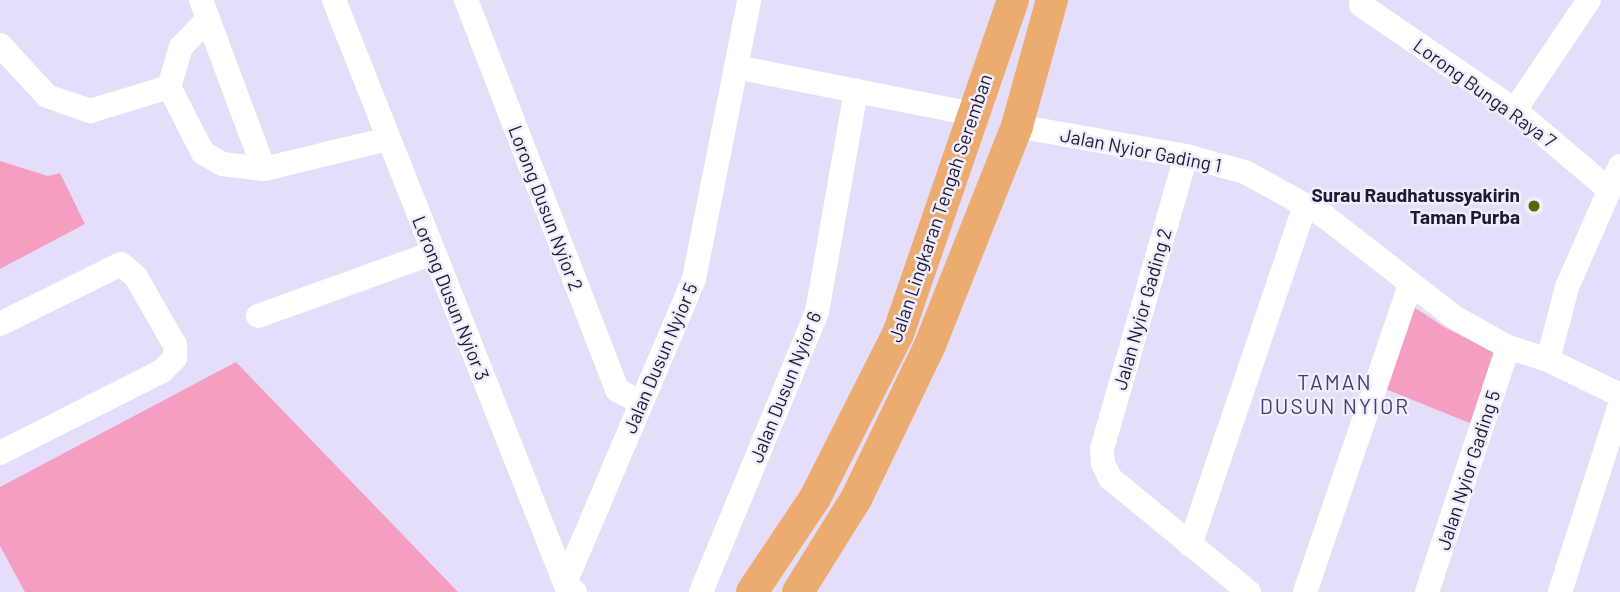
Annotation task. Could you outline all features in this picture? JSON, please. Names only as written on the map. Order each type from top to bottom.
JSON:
[{"type":"main road","name":"Jalan Lingkaran Tengah Seremban","points":[[752,592],[816,498],[898,334],[1013,0]]},
{"type":"main road","name":"Jalan Lingkaran Tengah Seremban","points":[[798,592],[856,499],[930,345],[1017,126],[1052,0]]},
{"type":"street","name":"Lorong Dusun Nyior 3","points":[[334,0],[432,253],[570,587]]},
{"type":"street","name":"Lorong Dusun Nyior 2","points":[[466,0],[617,390],[641,402]]},
{"type":"street","name":"Jalan Dusun Nyior 5","points":[[570,587],[641,402],[694,279],[749,0]]},
{"type":"street","name":"Lorong Bunga Raya 7","points":[[1363,0],[1361,5],[1515,110],[1608,189]]},
{"type":"street","points":[[1515,110],[1589,0]]},
{"type":"street","points":[[204,9],[181,47],[169,86],[203,153],[223,164],[264,169],[388,139]]},
{"type":"street","points":[[204,9],[264,169]]},
{"type":"street","points":[[0,45],[47,96],[90,111],[169,86]]},
{"type":"street","points":[[736,67],[974,114]]},
{"type":"street","name":"Jalan Dusun Nyior 6","points":[[701,592],[817,312],[856,90]]},
{"type":"street","name":"Jalan Nyior Gading 1","points":[[1017,126],[1186,156],[1245,172],[1322,215],[1454,317],[1508,347],[1548,360],[1620,395]]},
{"type":"street","name":"Jalan Nyior Gading 2","points":[[1186,156],[1102,449],[1103,463],[1110,478],[1190,545]]},
{"type":"street","points":[[1548,360],[1567,287],[1620,166]]},
{"type":"street","points":[[1249,592],[1190,545],[1305,205]]},
{"type":"street","points":[[258,316],[432,253]]},
{"type":"street","points":[[0,324],[121,264],[136,276],[175,345],[175,358],[162,370],[0,453]]},
{"type":"street","points":[[1305,592],[1410,285]]},
{"type":"street","name":"Jalan Nyior Gading 5","points":[[1427,592],[1508,347]]},
{"type":"street","points":[[1560,592],[1620,405]]},
{"type":"shaded area","points":[[0,161],[48,176],[60,173],[85,224],[0,269]]},
{"type":"shaded area","points":[[1411,305],[1444,327],[1501,356],[1477,426],[1383,388]]},
{"type":"shaded area","points":[[236,362],[458,592],[25,592],[0,546],[0,487]]},
{"type":"place","name":"Surau Raudhatussyakirin Taman Purba","points":[[1534,206]]},
{"type":"district","name":"TAMAN DUSUN NYIOR","points":[[1335,394]]}]
